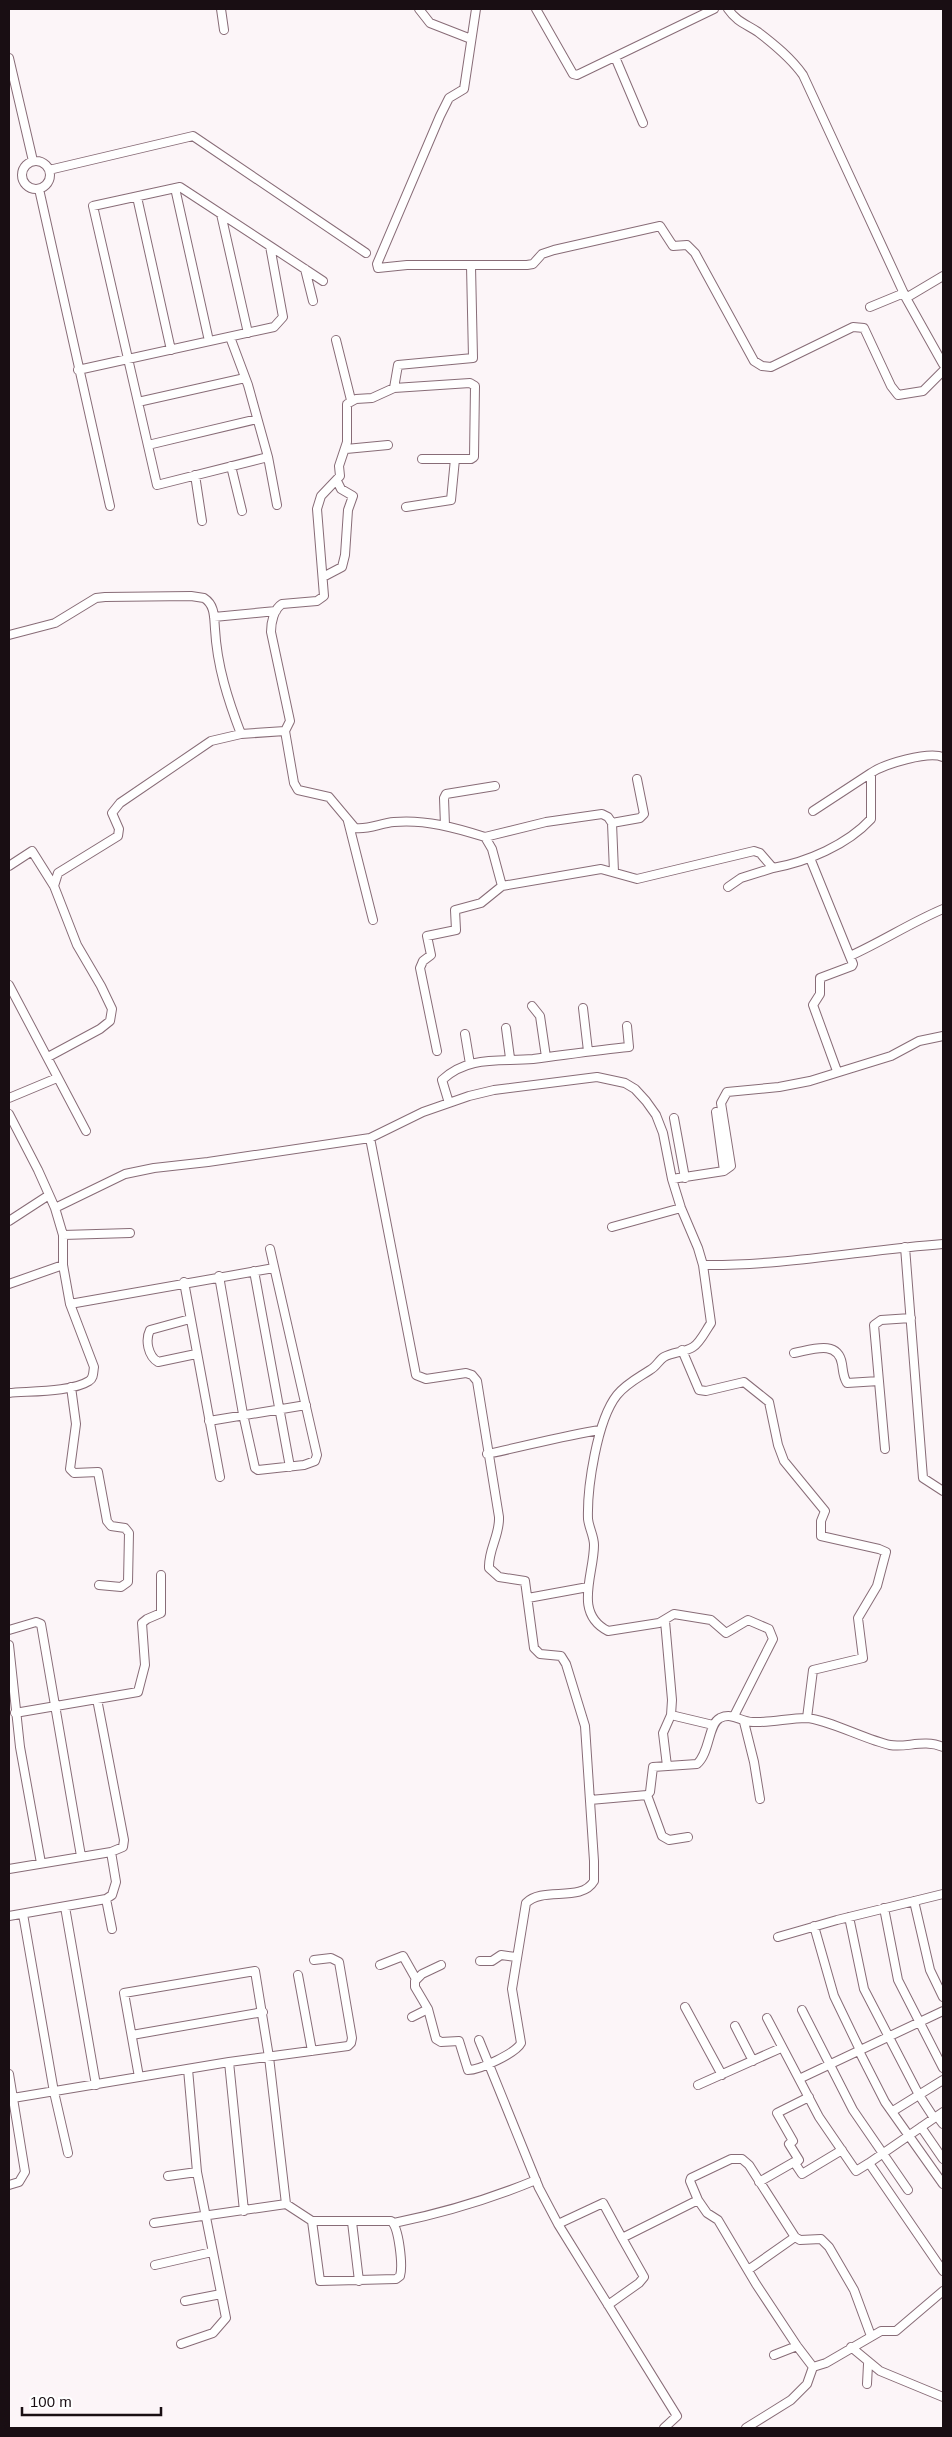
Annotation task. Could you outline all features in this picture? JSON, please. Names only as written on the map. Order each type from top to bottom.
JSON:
[{"type":"street","points":[[220,9],[224,30]]},
{"type":"street","points":[[419,9],[430,23],[471,39]]},
{"type":"street","points":[[476,9],[464,89],[449,98],[440,116],[377,264],[378,268],[407,265],[471,266],[533,264],[542,254],[554,250],[660,226],[673,246],[687,245],[695,253],[754,362],[762,366],[771,367],[853,327],[860,326],[864,328],[891,386],[898,395],[923,391],[943,371]]},
{"type":"street","points":[[536,9],[573,74],[578,74],[714,9]]},
{"type":"street","points":[[728,9],[738,22],[756,31],[782,51],[803,75],[905,295],[943,364]]},
{"type":"street","points":[[616,56],[643,123]]},
{"type":"street","points":[[9,58],[33,161]]},
{"type":"street","points":[[49,170],[193,136],[366,253]]},
{"type":"street","points":[[33,161],[41,161],[49,170],[48,182],[39,189],[27,186],[22,176],[26,165],[33,161]]},
{"type":"street","points":[[268,457],[158,485],[92,206],[180,187],[323,281]]},
{"type":"street","points":[[175,188],[209,341]]},
{"type":"street","points":[[39,189],[78,370],[110,506]]},
{"type":"street","points":[[137,196],[170,350]]},
{"type":"street","points":[[221,214],[248,333]]},
{"type":"street","points":[[78,370],[274,327],[283,317],[270,246]]},
{"type":"street","points":[[394,388],[398,365],[473,358],[471,266]]},
{"type":"street","points":[[305,269],[313,301]]},
{"type":"street","points":[[870,307],[905,295],[943,276]]},
{"type":"street","points":[[230,337],[245,378],[268,457],[277,504]]},
{"type":"street","points":[[336,340],[351,400],[347,406],[346,449],[339,466],[340,476],[338,481],[318,501],[317,521],[323,577],[323,598],[318,601],[282,604],[276,611],[271,632],[290,721],[285,731],[294,783],[298,790],[329,797],[352,826],[359,828],[394,822],[422,822],[485,837],[546,822],[606,815],[612,823],[614,872]]},
{"type":"street","points":[[138,402],[245,378]]},
{"type":"street","points":[[351,400],[369,399],[394,388],[470,383],[475,386],[474,454],[471,459],[422,459]]},
{"type":"street","points":[[148,445],[257,419]]},
{"type":"street","points":[[346,449],[388,445]]},
{"type":"street","points":[[406,507],[450,500],[455,459]]},
{"type":"street","points":[[231,466],[242,511]]},
{"type":"street","points":[[195,476],[202,521]]},
{"type":"street","points":[[323,577],[342,568],[345,555],[348,510],[353,496],[341,489],[338,481]]},
{"type":"street","points":[[9,635],[55,623],[96,598],[105,596],[200,596],[211,604],[222,681],[241,734]]},
{"type":"street","points":[[214,617],[276,611]]},
{"type":"street","points":[[54,886],[58,873],[118,836],[119,829],[112,813],[120,803],[211,741],[241,734],[285,731]]},
{"type":"street","points":[[813,811],[882,767],[932,755],[943,757]]},
{"type":"street","points":[[728,887],[741,878],[810,858],[826,851],[865,825],[871,819],[871,773]]},
{"type":"street","points":[[612,823],[643,816],[637,779]]},
{"type":"street","points":[[445,826],[444,798],[446,794],[495,786]]},
{"type":"street","points":[[347,819],[373,920]]},
{"type":"street","points":[[485,837],[492,849],[502,886]]},
{"type":"street","points":[[9,866],[32,850],[54,886],[77,945],[102,986],[112,1009],[110,1021],[100,1029],[48,1057]]},
{"type":"street","points":[[438,1051],[420,968],[423,961],[431,955],[426,936],[456,930],[455,910],[481,904],[502,886],[601,869],[624,877],[637,879],[754,851],[760,853],[773,868]]},
{"type":"street","points":[[810,858],[850,956],[852,966],[820,978],[820,994],[813,1005],[837,1071]]},
{"type":"street","points":[[850,956],[884,941],[891,934],[916,920],[943,909]]},
{"type":"street","points":[[10,990],[48,1057],[57,1078],[86,1131]]},
{"type":"street","points":[[532,1006],[540,1016],[546,1057]]},
{"type":"street","points":[[583,1008],[588,1051]]},
{"type":"street","points":[[450,1103],[443,1080],[470,1064],[510,1058],[546,1057],[629,1047],[627,1026]]},
{"type":"street","points":[[506,1028],[510,1058]]},
{"type":"street","points":[[465,1034],[470,1064]]},
{"type":"street","points":[[672,1180],[729,1169],[731,1164],[721,1103],[727,1092],[800,1083],[837,1071],[882,1060],[919,1041],[943,1036]]},
{"type":"street","points":[[55,1208],[125,1174],[147,1169],[370,1138],[423,1112],[494,1090],[597,1077],[625,1082],[635,1089],[656,1115],[663,1133],[672,1180],[703,1266],[711,1323],[692,1348],[663,1357],[652,1369],[634,1379],[616,1396],[600,1430],[594,1455],[588,1514],[594,1545],[588,1587],[590,1614],[607,1631],[665,1621],[674,1614],[711,1620],[727,1633],[743,1622],[750,1620],[771,1632],[773,1639],[734,1716]]},
{"type":"street","points":[[9,1098],[57,1078]]},
{"type":"street","points":[[716,1112],[724,1171]]},
{"type":"street","points":[[9,1114],[55,1208],[62,1235],[70,1304],[94,1367],[93,1377],[89,1381],[71,1387],[9,1393]]},
{"type":"street","points":[[674,1118],[685,1178]]},
{"type":"street","points":[[370,1138],[416,1375],[426,1379],[466,1373],[475,1378],[500,1524],[489,1558],[490,1570],[500,1577],[523,1579],[526,1583],[531,1636],[534,1648],[540,1654],[561,1656],[569,1673],[585,1726],[594,1881],[586,1890],[537,1896],[526,1903],[512,1989],[521,2042],[517,2049],[490,2064],[468,2070],[459,2041],[440,2042],[436,2039],[428,2010],[415,1987],[416,1979],[403,1956],[380,1965]]},
{"type":"street","points":[[9,1221],[49,1195]]},
{"type":"street","points":[[612,1227],[681,1208]]},
{"type":"street","points":[[62,1235],[130,1233]]},
{"type":"street","points":[[703,1266],[776,1264],[905,1247],[943,1244]]},
{"type":"street","points":[[905,1247],[923,1478],[943,1491]]},
{"type":"street","points":[[219,1276],[244,1414],[256,1468],[258,1470],[309,1464],[316,1460],[306,1405],[270,1249]]},
{"type":"street","points":[[9,1284],[64,1265]]},
{"type":"street","points":[[70,1304],[184,1282],[274,1268]]},
{"type":"street","points":[[254,1271],[290,1467]]},
{"type":"street","points":[[184,1282],[220,1477]]},
{"type":"street","points":[[190,1318],[150,1330],[148,1336],[150,1352],[158,1362],[196,1354]]},
{"type":"street","points":[[885,1449],[875,1323],[881,1320],[911,1318]]},
{"type":"street","points":[[794,1353],[821,1348],[834,1349],[841,1356],[845,1382],[879,1381]]},
{"type":"street","points":[[682,1350],[699,1390],[706,1391],[744,1382],[769,1402],[776,1438],[784,1461],[815,1496],[825,1511],[821,1521],[821,1536],[879,1548],[886,1552],[876,1586],[858,1618],[863,1658],[814,1669],[807,1718]]},
{"type":"street","points":[[71,1387],[76,1424],[70,1469],[74,1473],[98,1472],[107,1521],[111,1526],[125,1528],[129,1533],[128,1582],[121,1587],[99,1586]]},
{"type":"street","points":[[209,1421],[306,1405]]},
{"type":"street","points":[[487,1454],[537,1445],[561,1436],[600,1430]]},
{"type":"street","points":[[15,1713],[138,1692],[145,1665],[142,1623],[146,1618],[161,1614],[161,1575]]},
{"type":"street","points":[[528,1598],[588,1587]]},
{"type":"street","points":[[665,1621],[672,1700],[671,1715],[663,1736],[667,1766]]},
{"type":"street","points":[[9,1630],[36,1622],[41,1624],[54,1707],[82,1856]]},
{"type":"street","points":[[9,1645],[15,1713],[41,1863]]},
{"type":"street","points":[[9,1869],[111,1852],[122,1848],[124,1840],[96,1699]]},
{"type":"street","points":[[671,1715],[713,1725]]},
{"type":"street","points":[[647,1795],[650,1792],[652,1768],[698,1764],[706,1752],[713,1725],[721,1718],[734,1716],[744,1722],[807,1718],[892,1745],[913,1743],[943,1747]]},
{"type":"street","points":[[744,1722],[754,1762],[760,1799]]},
{"type":"street","points":[[590,1800],[647,1795]]},
{"type":"street","points":[[647,1795],[662,1836],[668,1840],[688,1837]]},
{"type":"street","points":[[9,1916],[106,1899],[112,1895],[116,1882],[111,1852]]},
{"type":"street","points":[[778,1937],[848,1917],[943,1894]]},
{"type":"street","points":[[106,1899],[112,1928]]},
{"type":"street","points":[[914,1901],[930,1970],[943,1997]]},
{"type":"street","points":[[65,1907],[96,2085]]},
{"type":"street","points":[[884,1908],[898,1980],[943,2068]]},
{"type":"street","points":[[23,1914],[54,2092],[68,2153]]},
{"type":"street","points":[[848,1917],[864,1989],[919,2095],[938,2115],[943,2124]]},
{"type":"street","points":[[814,1926],[834,1996],[885,2102],[943,2184]]},
{"type":"street","points":[[480,1961],[492,1961],[501,1955],[516,1957]]},
{"type":"street","points":[[12,2103],[54,2092],[139,2077],[229,2062],[348,2046],[352,2038],[339,1962],[331,1958],[314,1960]]},
{"type":"street","points":[[416,1979],[441,1966]]},
{"type":"street","points":[[139,2077],[124,1993],[255,1971],[269,2057],[286,2204]]},
{"type":"street","points":[[298,1975],[312,2051]]},
{"type":"street","points":[[686,2007],[722,2074]]},
{"type":"street","points":[[412,2017],[428,2010]]},
{"type":"street","points":[[802,2010],[853,2110],[908,2190]]},
{"type":"street","points":[[799,2079],[943,2011]]},
{"type":"street","points":[[132,2035],[263,2012]]},
{"type":"street","points":[[767,2018],[781,2048],[819,2117],[856,2171],[938,2115]]},
{"type":"street","points":[[735,2026],[753,2061]]},
{"type":"street","points":[[479,2040],[536,2180],[558,2224],[677,2416],[664,2428]]},
{"type":"street","points":[[698,2085],[781,2048]]},
{"type":"street","points":[[229,2062],[244,2211]]},
{"type":"street","points":[[181,2344],[213,2333],[226,2318],[204,2216],[197,2172],[188,2069]]},
{"type":"street","points":[[9,2074],[12,2103],[25,2172],[19,2182],[9,2185]]},
{"type":"street","points":[[893,2111],[943,2080]]},
{"type":"street","points":[[795,2164],[799,2160],[790,2144],[793,2141],[777,2113],[809,2097]]},
{"type":"street","points":[[921,2127],[943,2159]]},
{"type":"street","points":[[795,2164],[802,2174],[842,2150]]},
{"type":"street","points":[[814,2367],[797,2346],[718,2220],[707,2213],[698,2200],[690,2181],[691,2178],[730,2159],[742,2159],[749,2165],[795,2237],[800,2240],[822,2238],[829,2246],[854,2290],[871,2336]]},
{"type":"street","points":[[759,2182],[794,2162],[795,2164]]},
{"type":"street","points":[[869,2163],[943,2271]]},
{"type":"street","points":[[168,2176],[197,2172]]},
{"type":"street","points":[[154,2223],[286,2204],[312,2221],[352,2222],[388,2220],[394,2223],[468,2204],[536,2180]]},
{"type":"street","points":[[622,2238],[698,2200]]},
{"type":"street","points":[[558,2224],[603,2203],[644,2278],[608,2305]]},
{"type":"street","points":[[312,2221],[319,2279],[327,2282],[396,2279],[400,2276],[402,2266],[394,2223]]},
{"type":"street","points":[[352,2222],[359,2281]]},
{"type":"street","points":[[748,2270],[795,2237]]},
{"type":"street","points":[[155,2265],[212,2252]]},
{"type":"street","points":[[746,2428],[791,2400],[807,2384],[814,2367],[826,2363],[883,2330],[896,2330],[943,2291]]},
{"type":"street","points":[[185,2301],[221,2294]]},
{"type":"street","points":[[774,2356],[797,2346]]},
{"type":"street","points":[[851,2347],[868,2364],[880,2371],[943,2397]]},
{"type":"street","points":[[867,2384],[868,2364]]}]
